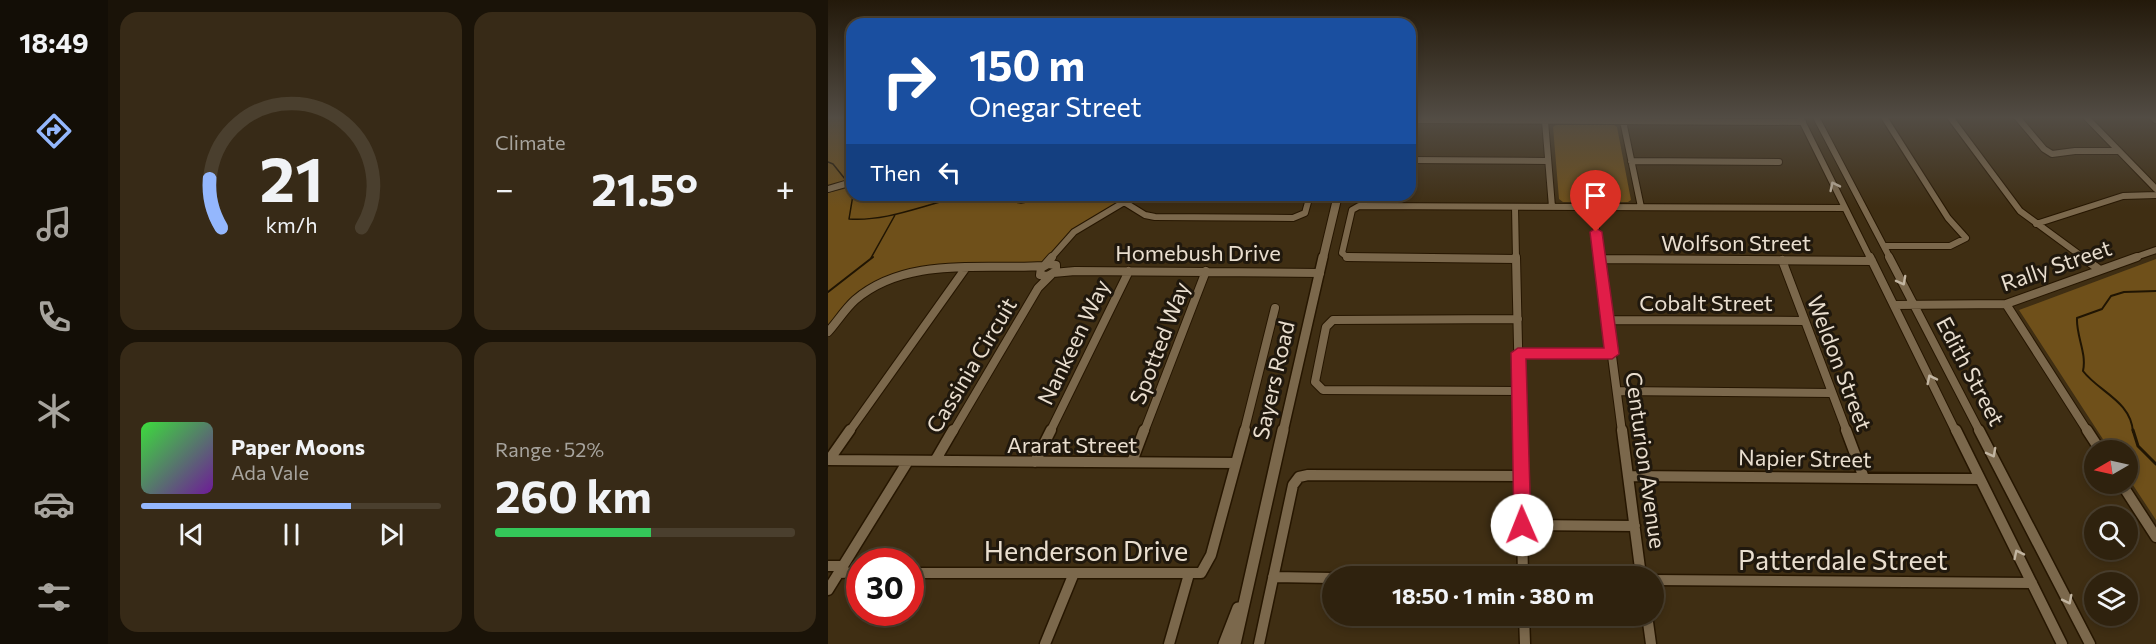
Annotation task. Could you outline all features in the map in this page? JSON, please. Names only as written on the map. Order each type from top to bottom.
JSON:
[{"type":"street","points":[[1547,147],[1552,207]]},
{"type":"street","points":[[1628,147],[1641,207]]},
{"type":"street","name":"Edith Street","points":[[1816,147],[2062,644]]},
{"type":"street","name":"Edith Street","points":[[1832,147],[2090,644]]},
{"type":"street","points":[[1884,246],[1950,246],[1965,241],[1966,238],[1948,218],[1903,147]]},
{"type":"street","points":[[1972,147],[2016,207],[2100,270]]},
{"type":"street","points":[[2042,147],[2052,154],[2075,151],[2119,151]]},
{"type":"street","points":[[2115,147],[2156,189]]},
{"type":"street","points":[[1416,160],[1548,161]]},
{"type":"street","points":[[1631,161],[1779,162]]},
{"type":"street","points":[[828,189],[846,184]]},
{"type":"street","points":[[2036,224],[2122,196],[2156,195]]},
{"type":"street","points":[[828,332],[854,301],[882,282],[915,271],[1042,270],[1074,232],[1124,202],[1151,217],[1297,218],[1305,213],[1308,201]]},
{"type":"street","name":"Sayers Road","points":[[1235,644],[1337,201]]},
{"type":"street","points":[[1516,259],[1347,257],[1342,251],[1352,210],[1356,207],[1845,208]]},
{"type":"street","points":[[1515,207],[1523,566]]},
{"type":"street","name":"Centurion Avenue","points":[[1593,207],[1640,566]]},
{"type":"street","name":"Rally Street","points":[[1894,305],[2006,304],[2156,250]]},
{"type":"street","points":[[1054,270],[1058,252]]},
{"type":"street","name":"Wolfson Street","points":[[1599,259],[1872,261]]},
{"type":"street","name":"Weldon Street","points":[[1782,260],[1864,478]]},
{"type":"street","points":[[828,460],[965,269]]},
{"type":"street","name":"Homebush Drive","points":[[1042,270],[1320,273]]},
{"type":"street","name":"Cassinia Circuit","points":[[1038,288],[1042,270]]},
{"type":"street","name":"Cassinia Circuit","points":[[935,461],[1038,288],[1054,270]]},
{"type":"street","name":"Nankeen Way","points":[[1035,462],[1129,271]]},
{"type":"street","name":"Spotted Way","points":[[1132,462],[1206,271]]},
{"type":"street","points":[[2006,304],[2094,440]]},
{"type":"street","name":"Henderson Drive","points":[[924,573],[1201,573],[1208,563],[1236,463],[1275,308]]},
{"type":"street","points":[[1518,320],[1334,320],[1326,327],[1315,382],[1317,387],[1323,390],[1520,391]]},
{"type":"street","name":"Cobalt Street","points":[[1608,320],[1805,321]]},
{"type":"street","points":[[1518,353],[1612,354]]},
{"type":"street","points":[[1617,391],[1832,393]]},
{"type":"street","name":"Ararat Street","points":[[828,460],[1236,463]]},
{"type":"street","points":[[828,590],[908,461]]},
{"type":"street","points":[[1259,644],[1293,485],[1301,476],[1522,476]]},
{"type":"street","name":"Napier Street","points":[[1629,476],[1980,479]]},
{"type":"street","points":[[2128,494],[2156,537]]},
{"type":"street","points":[[1522,525],[1635,526]]},
{"type":"street","points":[[828,566],[846,570]]},
{"type":"street","points":[[1046,644],[1074,573]]},
{"type":"street","points":[[1169,644],[1189,574]]},
{"type":"street","name":"Sayers Road","points":[[1224,644],[1249,575]]},
{"type":"street","points":[[1273,578],[1322,578]]},
{"type":"street","name":"Patterdale Street","points":[[1664,580],[2032,583]]},
{"type":"street","points":[[1524,626],[1525,644]]},
{"type":"street","points":[[1649,626],[1651,644]]},
{"type":"shaded area","points":[[828,147],[846,147],[846,182],[828,187]]},
{"type":"shaded area","points":[[1555,147],[1621,147],[1631,200],[1628,202],[1563,202],[1559,199]]},
{"type":"shaded area","points":[[846,188],[846,201],[1122,201],[1069,234],[1045,263],[935,266],[880,281],[828,327],[828,193]]},
{"type":"shaded area","points":[[2156,259],[2156,520],[2138,493],[2138,440],[2104,440],[2019,310]]},
{"type":"waterway","points":[[828,162],[833,164],[845,179]]},
{"type":"waterway","points":[[852,201],[849,219],[896,214],[945,201]]},
{"type":"waterway","points":[[1009,201],[1021,203],[1033,201]]},
{"type":"waterway","points":[[871,258],[895,215]]},
{"type":"waterway","points":[[828,292],[873,257]]},
{"type":"waterway","points":[[2133,432],[2127,412],[2083,371],[2084,358],[2077,318],[2102,309],[2111,296],[2124,292],[2156,291]]},
{"type":"waterway","points":[[2133,430],[2138,446],[2156,464]]},
{"type":"route","points":[[1522,525],[1518,353],[1612,354],[1596,232]]}]
